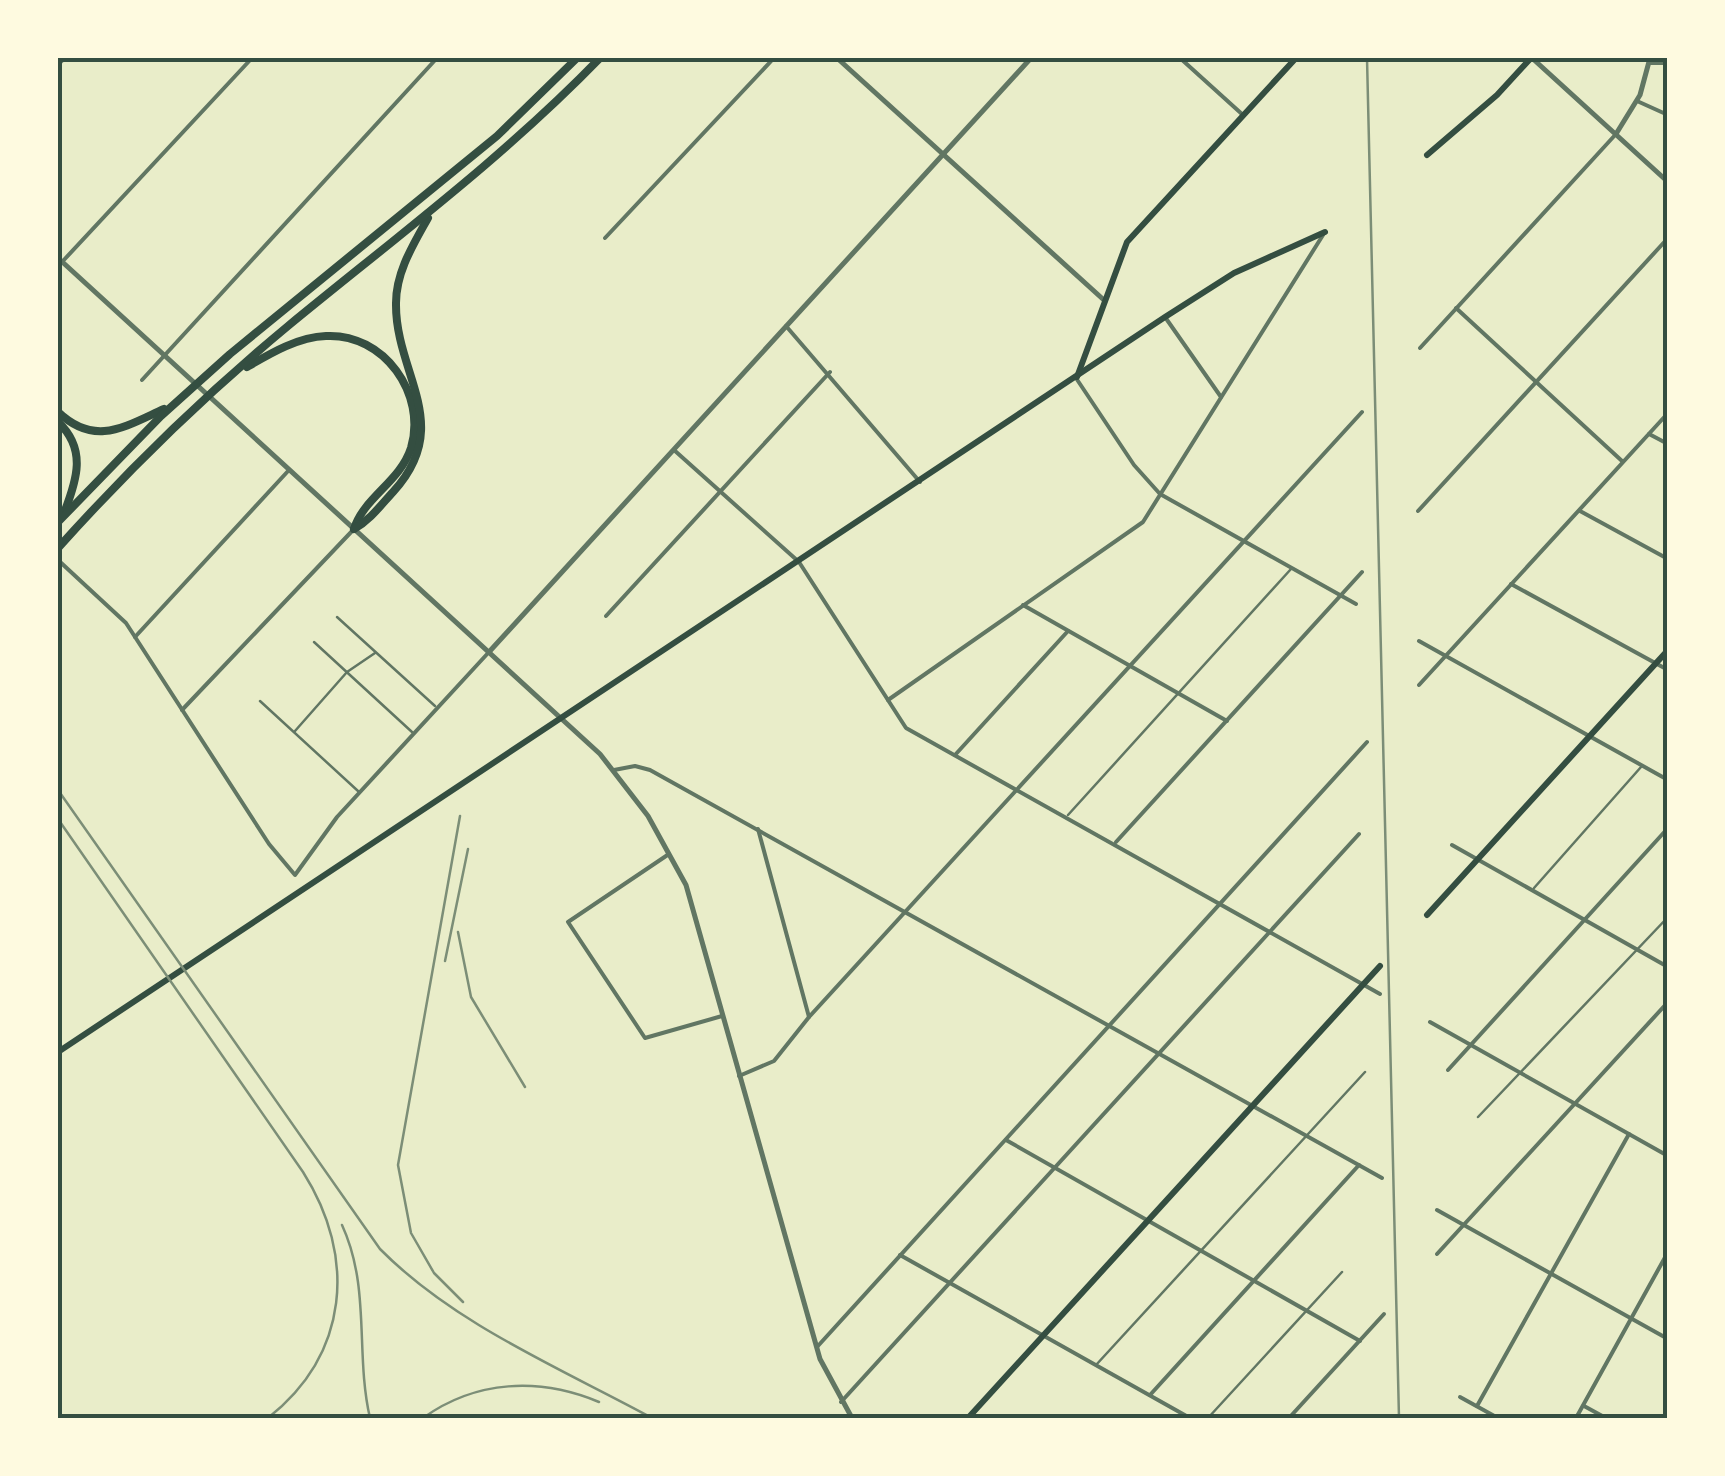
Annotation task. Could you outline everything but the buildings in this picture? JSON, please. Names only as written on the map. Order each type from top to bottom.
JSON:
[{"type":"highway","points":[[58,412],[78,428],[107,433],[173,406],[230,354],[497,136],[577,58]]},
{"type":"highway","points":[[58,548],[170,430],[230,376],[510,147],[600,58]]},
{"type":"highway","points":[[354,529],[408,476],[419,452],[422,413],[396,304],[403,267],[430,214]]},
{"type":"highway","points":[[240,369],[290,344],[326,336],[368,346],[396,369],[413,410],[412,445],[393,481],[358,517],[354,529]]},
{"type":"highway","points":[[60,520],[159,414]]},
{"type":"highway","points":[[58,422],[74,442],[78,460],[60,520]]},
{"type":"main road","points":[[1076,378],[1127,242],[1296,58]]},
{"type":"main road","points":[[1427,154],[1497,95],[1532,58]]},
{"type":"main road","points":[[58,1052],[1166,317],[1234,274],[1325,232]]},
{"type":"main road","points":[[1427,916],[1668,650]]},
{"type":"main road","points":[[968,1418],[1380,966]]},
{"type":"street","points":[[58,64],[64,58]]},
{"type":"street","points":[[252,58],[60,260],[614,770],[670,853],[686,886],[816,1346],[840,1402],[852,1418]]},
{"type":"street","points":[[142,380],[437,58]]},
{"type":"street","points":[[605,238],[774,58]]},
{"type":"street","points":[[837,58],[1106,302]]},
{"type":"street","points":[[58,560],[126,623],[269,844],[295,875],[359,792],[412,733],[1031,58]]},
{"type":"street","points":[[1180,58],[1243,115]]},
{"type":"street","points":[[1532,58],[1668,182]]},
{"type":"street","points":[[1420,348],[1616,134],[1637,101],[1650,60],[1668,63]]},
{"type":"street","points":[[1637,101],[1668,115]]},
{"type":"street","points":[[888,700],[1143,522],[1325,232]]},
{"type":"street","points":[[1418,511],[1668,238]]},
{"type":"street","points":[[1456,308],[1622,462]]},
{"type":"street","points":[[1166,317],[1221,397]]},
{"type":"street","points":[[786,326],[830,372],[921,482]]},
{"type":"street","points":[[606,616],[830,372]]},
{"type":"street","points":[[1076,378],[1134,465],[1160,494],[1356,604]]},
{"type":"street","points":[[738,1076],[774,1061],[1362,412]]},
{"type":"street","points":[[1419,686],[1668,413]]},
{"type":"street","points":[[1648,434],[1668,444]]},
{"type":"street","points":[[674,450],[799,562],[906,728],[1380,994]]},
{"type":"street","points":[[134,637],[288,470]]},
{"type":"street","points":[[1578,510],[1668,560]]},
{"type":"street","points":[[182,710],[354,529]]},
{"type":"street","points":[[1115,844],[1362,572]]},
{"type":"street","points":[[1512,584],[1668,670]]},
{"type":"street","points":[[1023,605],[1227,721]]},
{"type":"street","points":[[955,755],[1068,631]]},
{"type":"street","points":[[1420,641],[1668,780]]},
{"type":"street","points":[[816,1346],[1367,742]]},
{"type":"street","points":[[614,770],[641,766],[1382,1178]]},
{"type":"street","points":[[1448,1070],[1668,828]]},
{"type":"street","points":[[758,829],[810,1018]]},
{"type":"street","points":[[840,1402],[1360,834]]},
{"type":"street","points":[[1452,845],[1668,967]]},
{"type":"street","points":[[670,853],[568,922],[645,1038],[722,1016]]},
{"type":"street","points":[[1436,1254],[1668,1002]]},
{"type":"street","points":[[1430,1022],[1668,1156]]},
{"type":"street","points":[[1477,1406],[1629,1134]]},
{"type":"street","points":[[1006,1140],[1360,1341]]},
{"type":"street","points":[[1149,1396],[1359,1165]]},
{"type":"street","points":[[1437,1210],[1668,1339]]},
{"type":"street","points":[[1576,1418],[1668,1252]]},
{"type":"street","points":[[900,1255],[1190,1418]]},
{"type":"street","points":[[1288,1418],[1384,1314]]},
{"type":"street","points":[[1460,1397],[1498,1418]]},
{"type":"street","points":[[1583,1406],[1606,1418]]},
{"type":"lane","points":[[1066,817],[1292,568]]},
{"type":"lane","points":[[337,617],[436,707]]},
{"type":"lane","points":[[314,642],[412,733]]},
{"type":"lane","points":[[294,732],[347,672],[376,652]]},
{"type":"lane","points":[[260,701],[359,792]]},
{"type":"lane","points":[[1531,891],[1642,766]]},
{"type":"lane","points":[[1478,1117],[1668,916]]},
{"type":"lane","points":[[1096,1366],[1365,1072]]},
{"type":"lane","points":[[1208,1418],[1342,1272]]},
{"type":"railway","points":[[1367,58],[1399,1418]]},
{"type":"railway","points":[[58,790],[380,1249],[409,1276],[474,1322],[652,1418]]},
{"type":"railway","points":[[460,816],[398,1165],[411,1233],[434,1273],[463,1302]]},
{"type":"railway","points":[[58,819],[303,1172],[332,1237],[336,1303],[329,1334],[315,1365],[295,1393],[268,1418]]},
{"type":"railway","points":[[445,961],[468,849]]},
{"type":"railway","points":[[458,932],[471,997],[525,1087]]},
{"type":"railway","points":[[342,1225],[357,1273],[370,1418]]},
{"type":"railway","points":[[423,1418],[464,1396],[508,1386],[554,1389],[599,1402]]}]
